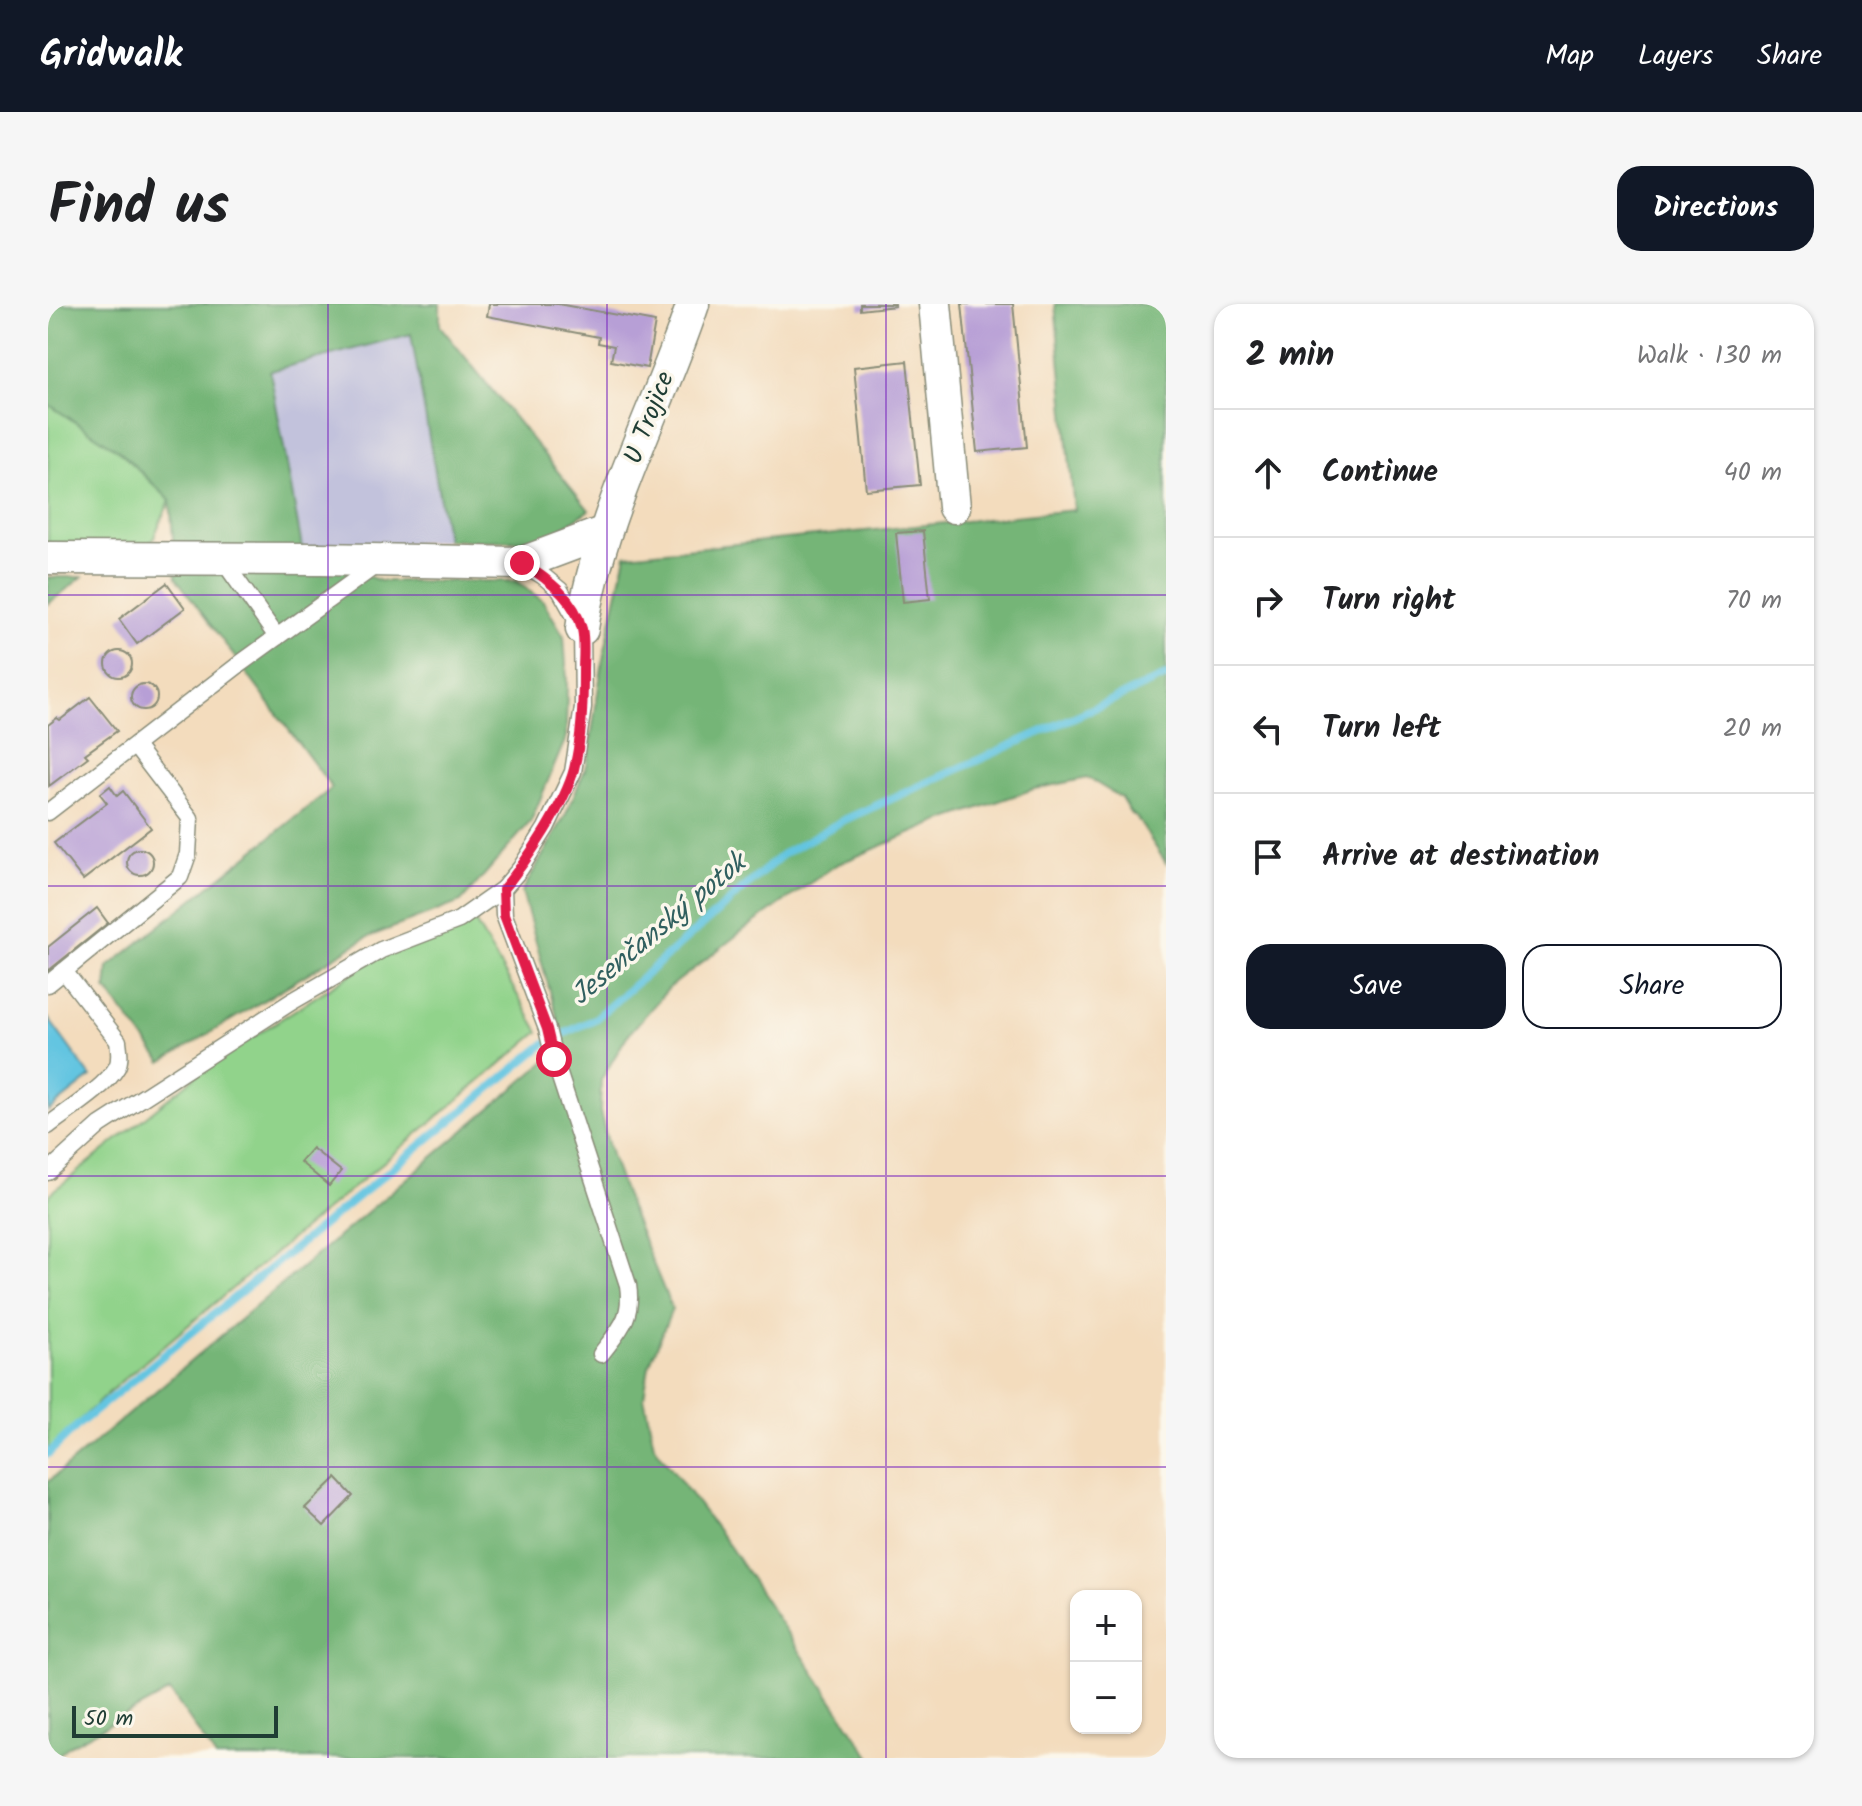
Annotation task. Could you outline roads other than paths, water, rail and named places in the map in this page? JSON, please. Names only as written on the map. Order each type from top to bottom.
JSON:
[{"type":"street","name":"U Trojice","points":[[582,629],[605,532],[693,304]]},
{"type":"street","points":[[935,304],[954,507]]},
{"type":"street","points":[[48,558],[522,563],[605,532]]},
{"type":"lane","points":[[221,558],[277,637]]},
{"type":"lane","points":[[48,812],[383,560]]},
{"type":"lane","points":[[48,1172],[100,1125],[291,1002],[381,950],[459,920],[503,889],[520,869],[546,828],[573,772],[583,707],[582,629],[560,590],[522,563]]},
{"type":"lane","points":[[48,984],[180,877],[188,854],[190,818],[135,746]]},
{"type":"lane","points":[[503,889],[504,915],[547,1029],[554,1059],[622,1262],[631,1304],[620,1329],[601,1354]]},
{"type":"lane","points":[[48,1126],[106,1080],[118,1065],[120,1053],[118,1041],[64,971]]},
{"type":"water","points":[[48,1018],[91,1077],[48,1111]]},
{"type":"waterway","name":"Jesenčanský potok","points":[[48,1454],[78,1425],[547,1042],[595,1019],[783,854],[844,820],[1166,676]]}]
